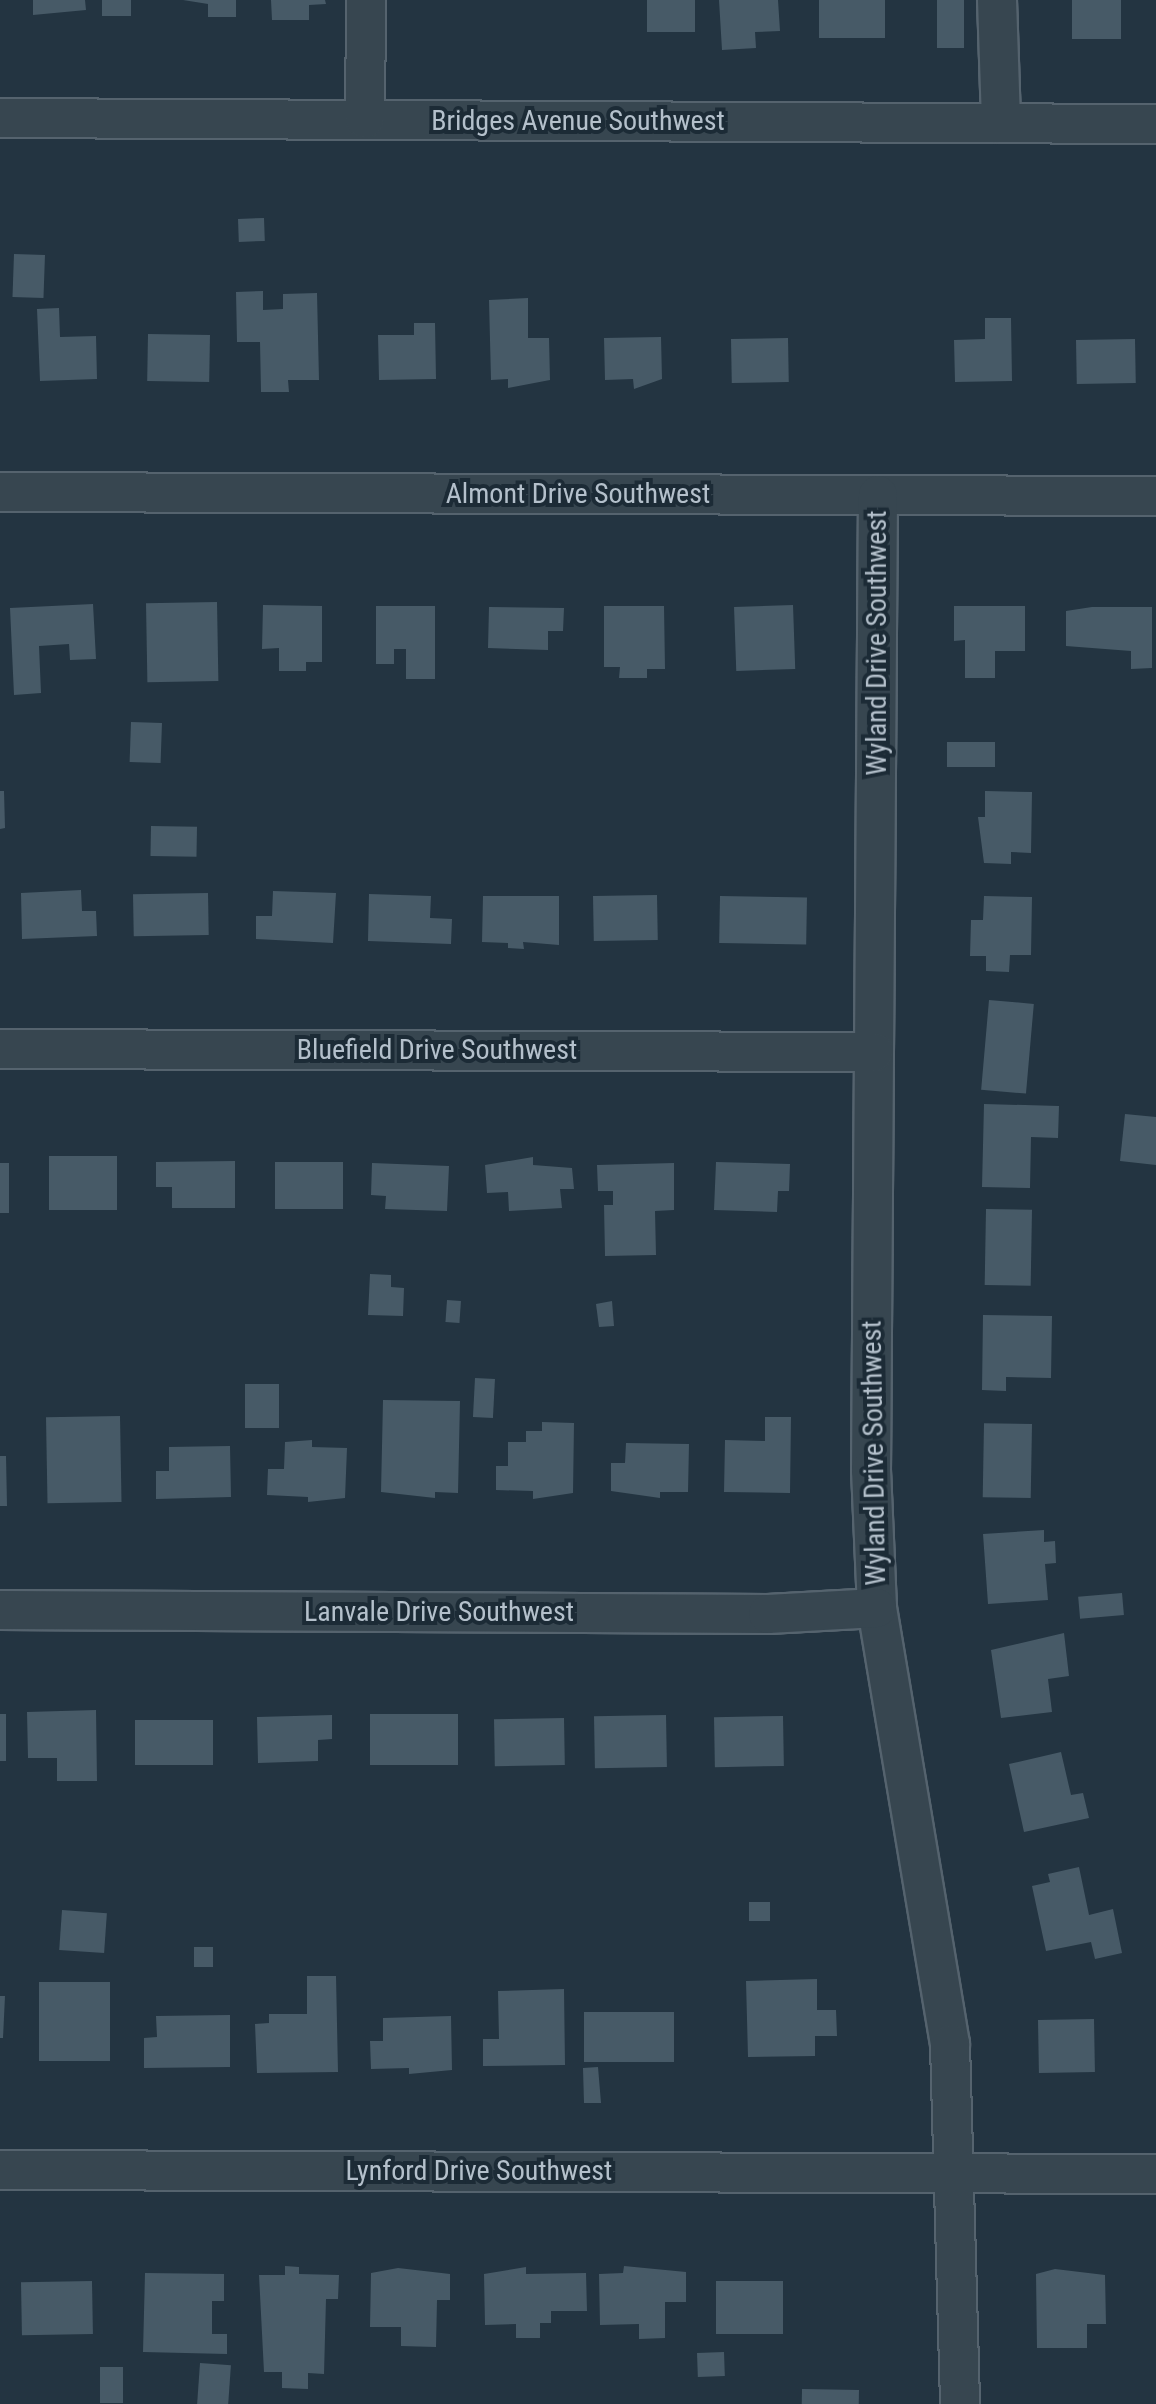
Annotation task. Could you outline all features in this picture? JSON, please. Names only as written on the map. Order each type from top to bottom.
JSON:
[{"type":"street","points":[[365,120],[366,0]]},
{"type":"street","points":[[997,0],[1001,123]]},
{"type":"street","name":"Bridges Avenue Southwest","points":[[0,118],[1156,124]]},
{"type":"street","name":"Almont Drive Southwest","points":[[0,492],[1156,496]]},
{"type":"street","name":"Wyland Drive Southwest","points":[[878,495],[871,1470],[877,1608],[950,2044],[958,2173],[960,2404]]},
{"type":"street","name":"Bluefield Drive Southwest","points":[[0,1049],[874,1052]]},
{"type":"street","name":"Lanvale Drive Southwest","points":[[0,1610],[768,1614],[877,1608]]},
{"type":"street","name":"Lynford Drive Southwest","points":[[0,2170],[1156,2174]]},
{"type":"building","points":[[33,0],[85,0],[86,10],[33,15]]},
{"type":"building","points":[[102,0],[131,0],[131,16],[102,16]]},
{"type":"building","points":[[183,0],[236,0],[236,17],[208,17],[208,4]]},
{"type":"building","points":[[271,0],[325,0],[326,4],[309,5],[309,20],[272,20]]},
{"type":"building","points":[[647,0],[695,0],[695,32],[647,32]]},
{"type":"building","points":[[719,0],[778,0],[780,31],[755,32],[756,48],[722,50]]},
{"type":"building","points":[[819,0],[885,0],[885,38],[819,38]]},
{"type":"building","points":[[937,0],[964,0],[964,48],[937,48]]},
{"type":"building","points":[[1072,0],[1121,0],[1121,39],[1072,39]]},
{"type":"building","points":[[264,218],[265,241],[239,242],[238,219]]},
{"type":"building","points":[[14,254],[45,255],[43,298],[12,297]]},
{"type":"building","points":[[263,291],[263,310],[283,309],[283,294],[317,293],[319,380],[288,380],[289,392],[261,392],[260,342],[237,342],[236,292]]},
{"type":"building","points":[[528,298],[528,338],[549,338],[550,380],[508,388],[508,379],[491,380],[489,300]]},
{"type":"building","points":[[59,308],[60,337],[96,336],[97,379],[40,381],[37,309]]},
{"type":"building","points":[[985,318],[1011,318],[1012,381],[955,382],[954,340],[985,339]]},
{"type":"building","points":[[414,323],[435,323],[436,379],[379,380],[378,335],[414,335]]},
{"type":"building","points":[[148,334],[210,335],[209,382],[147,381]]},
{"type":"building","points":[[661,337],[662,379],[634,389],[633,379],[605,380],[604,338]]},
{"type":"building","points":[[788,338],[789,382],[732,383],[731,339]]},
{"type":"building","points":[[1135,339],[1136,383],[1077,384],[1076,340]]},
{"type":"building","points":[[217,602],[218,681],[147,682],[146,603]]},
{"type":"building","points":[[93,604],[96,659],[70,660],[69,644],[39,646],[41,693],[14,695],[10,608]]},
{"type":"building","points":[[263,605],[322,606],[322,662],[306,662],[306,671],[279,671],[279,648],[262,649]]},
{"type":"building","points":[[793,605],[795,669],[736,671],[734,607]]},
{"type":"building","points":[[376,606],[435,606],[435,679],[406,679],[406,649],[394,649],[394,664],[376,664]]},
{"type":"building","points":[[604,606],[664,606],[665,669],[647,669],[647,678],[619,678],[620,667],[604,667]]},
{"type":"building","points":[[954,606],[1025,606],[1025,651],[995,651],[995,678],[965,678],[965,640],[954,641]]},
{"type":"building","points":[[489,607],[564,608],[563,631],[548,631],[548,650],[488,648]]},
{"type":"building","points":[[1152,607],[1152,668],[1131,669],[1131,651],[1066,646],[1066,611]]},
{"type":"building","points":[[131,722],[162,723],[161,763],[130,762]]},
{"type":"building","points":[[947,742],[995,742],[995,767],[947,767]]},
{"type":"building","points":[[0,791],[4,791],[5,828],[0,829]]},
{"type":"building","points":[[985,791],[1032,792],[1031,853],[1011,852],[1011,864],[984,863],[978,817],[985,817]]},
{"type":"building","points":[[151,826],[197,827],[196,857],[150,856]]},
{"type":"building","points":[[81,890],[82,911],[96,911],[97,936],[22,939],[21,893]]},
{"type":"building","points":[[273,891],[336,893],[333,943],[256,939],[256,916],[272,916]]},
{"type":"building","points":[[208,893],[209,935],[134,936],[133,894]]},
{"type":"building","points":[[369,894],[431,896],[430,918],[452,919],[451,944],[368,941]]},
{"type":"building","points":[[657,895],[658,940],[594,941],[593,896]]},
{"type":"building","points":[[483,896],[559,896],[559,945],[523,942],[524,949],[508,948],[508,943],[482,942]]},
{"type":"building","points":[[720,896],[807,898],[806,945],[719,943]]},
{"type":"building","points":[[984,896],[1032,897],[1031,955],[1010,955],[1009,972],[986,971],[986,956],[970,956],[971,920],[983,920]]},
{"type":"building","points":[[989,1000],[1034,1004],[1026,1094],[981,1090]]},
{"type":"building","points":[[984,1104],[1059,1106],[1058,1138],[1031,1137],[1030,1188],[982,1187]]},
{"type":"building","points":[[1125,1114],[1156,1117],[1156,1165],[1120,1161]]},
{"type":"building","points":[[49,1156],[117,1156],[117,1210],[49,1210]]},
{"type":"building","points":[[533,1157],[533,1165],[572,1168],[574,1189],[560,1189],[562,1208],[509,1211],[508,1192],[487,1193],[485,1165]]},
{"type":"building","points":[[235,1161],[235,1208],[172,1208],[172,1187],[156,1187],[156,1162]]},
{"type":"building","points":[[275,1162],[343,1162],[343,1209],[275,1209]]},
{"type":"building","points":[[716,1162],[790,1164],[789,1191],[778,1191],[777,1212],[714,1210]]},
{"type":"building","points":[[0,1163],[9,1163],[9,1213],[0,1213]]},
{"type":"building","points":[[372,1163],[449,1166],[447,1211],[385,1209],[386,1196],[371,1195]]},
{"type":"building","points":[[674,1163],[674,1210],[655,1211],[656,1255],[605,1256],[604,1205],[613,1205],[613,1191],[598,1191],[597,1165]]},
{"type":"building","points":[[986,1209],[1032,1210],[1031,1286],[985,1285]]},
{"type":"building","points":[[370,1274],[391,1275],[391,1287],[404,1288],[403,1316],[368,1315]]},
{"type":"building","points":[[447,1300],[461,1301],[459,1323],[445,1322]]},
{"type":"building","points":[[612,1301],[614,1326],[599,1327],[596,1304]]},
{"type":"building","points":[[983,1315],[1052,1316],[1051,1378],[1006,1377],[1006,1391],[982,1390]]},
{"type":"building","points":[[475,1378],[495,1379],[493,1418],[473,1417]]},
{"type":"building","points":[[245,1384],[279,1384],[279,1428],[245,1428]]},
{"type":"building","points":[[383,1400],[460,1401],[458,1493],[435,1492],[435,1498],[381,1492]]},
{"type":"building","points":[[120,1416],[122,1502],[48,1503],[46,1417]]},
{"type":"building","points":[[765,1417],[791,1417],[790,1493],[724,1492],[725,1440],[765,1441]]},
{"type":"building","points":[[542,1422],[574,1423],[573,1493],[533,1499],[533,1491],[496,1490],[496,1466],[508,1466],[508,1442],[526,1442],[526,1431],[542,1431]]},
{"type":"building","points":[[984,1423],[1032,1424],[1031,1498],[983,1497]]},
{"type":"building","points":[[312,1440],[312,1447],[347,1448],[345,1498],[308,1502],[308,1497],[267,1495],[268,1469],[284,1469],[285,1442]]},
{"type":"building","points":[[626,1443],[689,1444],[688,1492],[660,1492],[660,1498],[611,1491],[611,1463],[625,1463]]},
{"type":"building","points":[[230,1446],[231,1497],[156,1499],[156,1471],[169,1471],[169,1447]]},
{"type":"building","points":[[0,1456],[6,1456],[7,1506],[0,1506]]},
{"type":"building","points":[[1044,1530],[1044,1542],[1055,1541],[1056,1563],[1045,1564],[1048,1600],[988,1604],[983,1534]]},
{"type":"building","points":[[1122,1593],[1124,1615],[1080,1619],[1078,1597]]},
{"type":"building","points":[[1064,1633],[1069,1676],[1048,1679],[1052,1712],[1001,1718],[991,1650]]},
{"type":"building","points":[[96,1710],[97,1781],[57,1781],[57,1758],[28,1758],[27,1712]]},
{"type":"building","points":[[0,1714],[6,1714],[6,1761],[0,1761]]},
{"type":"building","points":[[370,1714],[458,1714],[458,1765],[370,1765]]},
{"type":"building","points":[[332,1715],[332,1739],[318,1740],[318,1761],[258,1763],[257,1717]]},
{"type":"building","points":[[666,1715],[667,1767],[595,1768],[594,1716]]},
{"type":"building","points":[[783,1716],[784,1766],[715,1767],[714,1717]]},
{"type":"building","points":[[564,1718],[565,1765],[495,1766],[494,1719]]},
{"type":"building","points":[[135,1720],[213,1720],[213,1765],[135,1765]]},
{"type":"building","points":[[1061,1752],[1071,1795],[1083,1793],[1089,1818],[1024,1832],[1009,1764]]},
{"type":"building","points":[[1079,1867],[1089,1915],[1113,1909],[1122,1953],[1095,1959],[1091,1942],[1046,1951],[1032,1886],[1050,1882],[1048,1874]]},
{"type":"building","points":[[749,1902],[770,1902],[770,1921],[749,1921]]},
{"type":"building","points":[[62,1910],[107,1913],[104,1953],[59,1950]]},
{"type":"building","points":[[194,1947],[213,1947],[213,1967],[194,1967]]},
{"type":"building","points":[[307,1976],[336,1976],[338,2072],[257,2073],[255,2024],[269,2023],[269,2014],[307,2014]]},
{"type":"building","points":[[817,1979],[817,2010],[836,2010],[837,2036],[815,2036],[815,2056],[748,2057],[746,1981]]},
{"type":"building","points":[[39,1982],[110,1982],[110,2061],[39,2061]]},
{"type":"building","points":[[564,1989],[565,2065],[483,2066],[483,2039],[499,2039],[498,1991]]},
{"type":"building","points":[[0,1996],[5,1996],[3,2038],[0,2038]]},
{"type":"building","points":[[584,2012],[674,2012],[674,2062],[584,2062]]},
{"type":"building","points":[[230,2015],[230,2067],[144,2068],[144,2038],[157,2037],[156,2016]]},
{"type":"building","points":[[451,2016],[452,2070],[409,2074],[409,2068],[371,2069],[370,2041],[383,2041],[383,2018]]},
{"type":"building","points":[[1094,2019],[1095,2072],[1039,2073],[1038,2020]]},
{"type":"building","points":[[598,2067],[601,2103],[584,2103],[583,2068]]},
{"type":"building","points":[[285,2266],[299,2267],[299,2274],[339,2275],[338,2299],[326,2299],[324,2374],[308,2373],[308,2389],[282,2388],[282,2372],[264,2372],[259,2275],[285,2275]]},
{"type":"building","points":[[624,2266],[686,2272],[686,2302],[665,2302],[665,2338],[639,2339],[639,2324],[600,2325],[599,2274],[623,2273]]},
{"type":"building","points":[[526,2267],[526,2274],[586,2273],[587,2311],[551,2311],[551,2323],[540,2323],[540,2338],[516,2338],[516,2324],[485,2325],[484,2274]]},
{"type":"building","points":[[398,2268],[450,2274],[450,2300],[437,2300],[436,2347],[401,2346],[401,2327],[370,2327],[371,2273]]},
{"type":"building","points":[[1055,2269],[1105,2275],[1106,2324],[1087,2324],[1087,2348],[1037,2348],[1036,2274]]},
{"type":"building","points":[[145,2273],[224,2274],[224,2301],[212,2301],[212,2334],[227,2334],[227,2354],[143,2352]]},
{"type":"building","points":[[92,2281],[93,2334],[22,2335],[21,2282]]},
{"type":"building","points":[[716,2281],[783,2281],[783,2334],[716,2334]]},
{"type":"building","points":[[724,2352],[725,2376],[698,2377],[697,2353]]},
{"type":"building","points":[[200,2363],[231,2365],[228,2404],[197,2404]]},
{"type":"building","points":[[100,2367],[123,2367],[123,2403],[100,2403]]},
{"type":"building","points":[[802,2389],[859,2390],[859,2404],[802,2404]]}]
